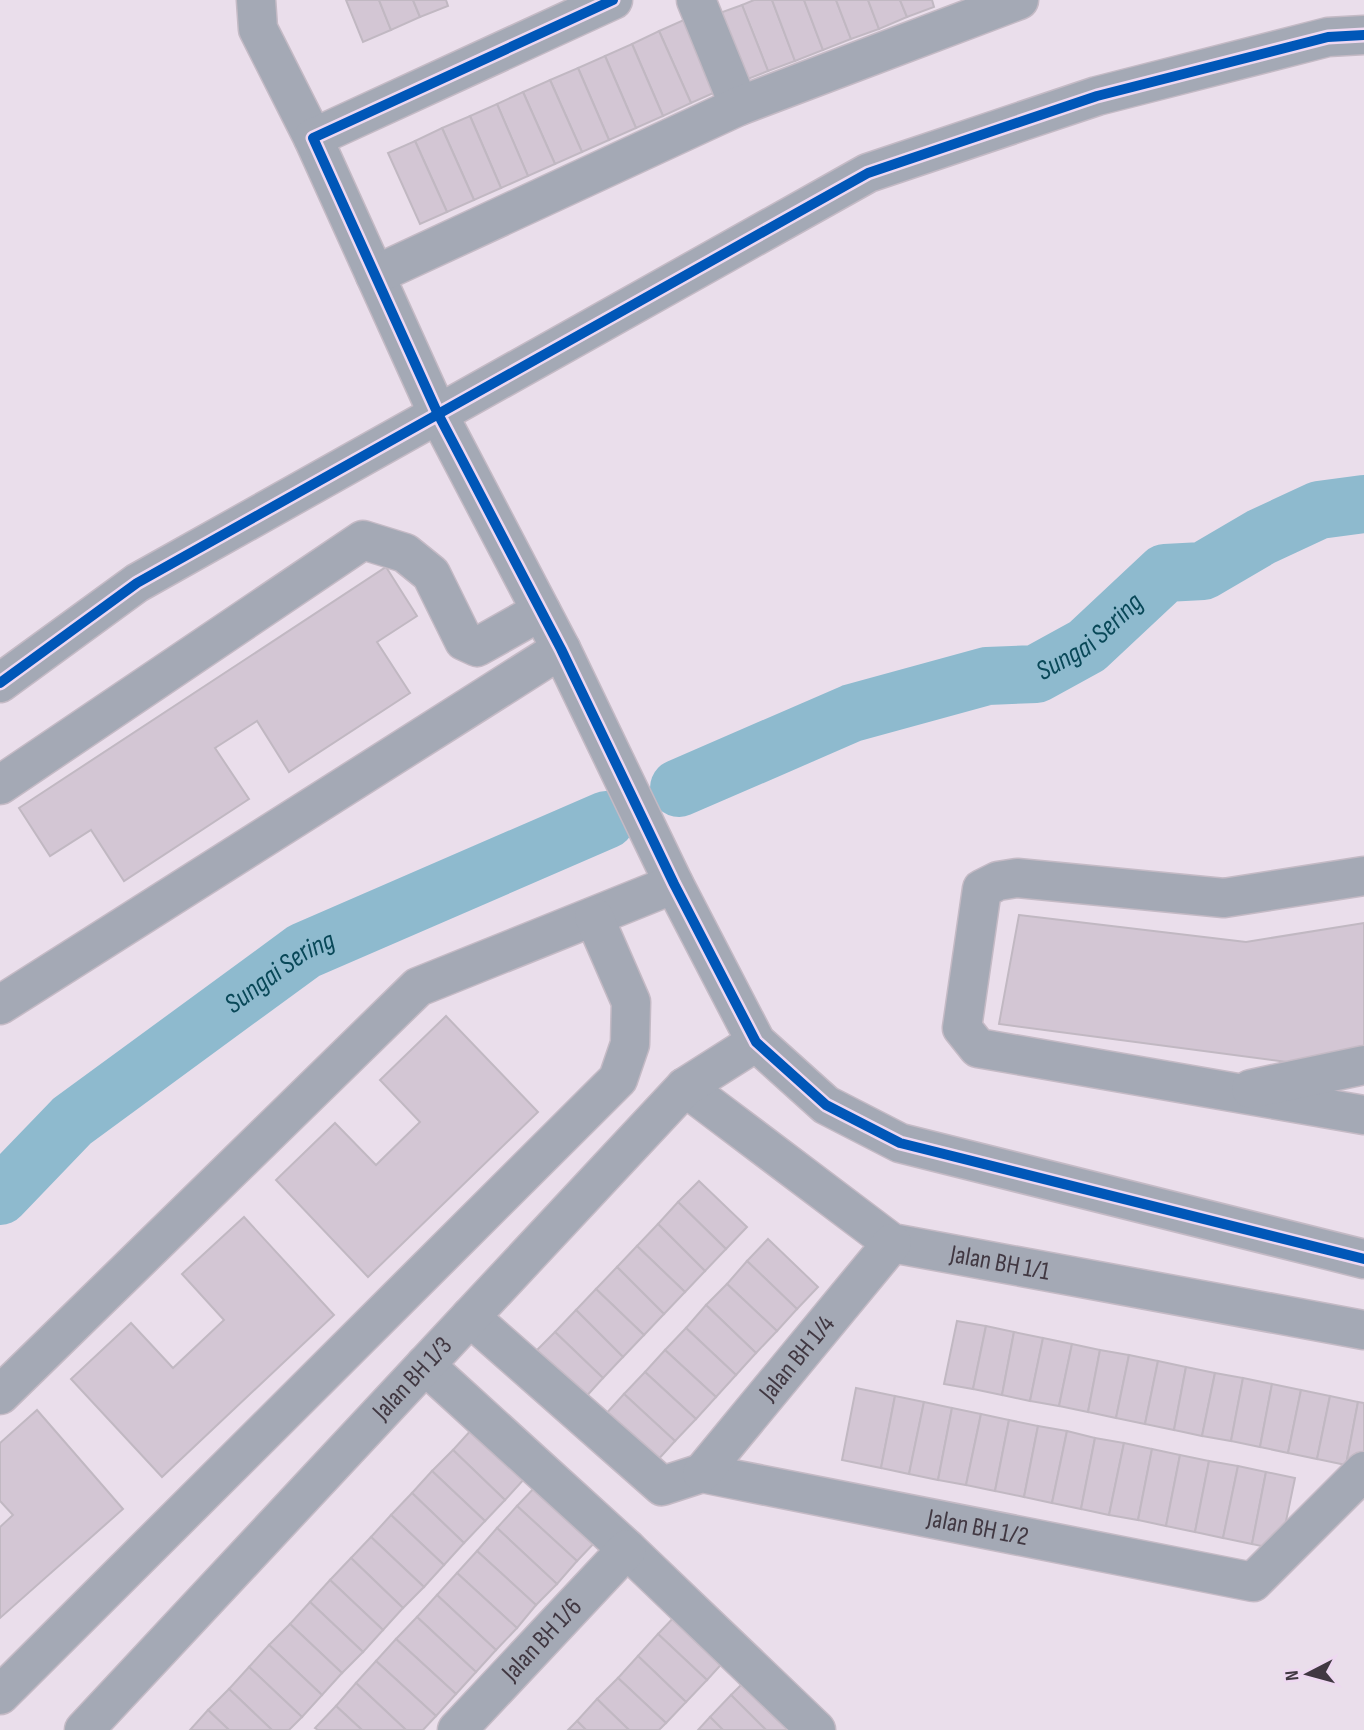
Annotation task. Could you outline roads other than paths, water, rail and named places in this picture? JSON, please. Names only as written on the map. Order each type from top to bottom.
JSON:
[{"type":"street","points":[[256,0],[258,29],[313,138],[437,412],[561,649],[674,884],[756,1042],[826,1105],[901,1143],[1364,1259]]},
{"type":"street","points":[[313,138],[613,0]]},
{"type":"street","points":[[696,0],[739,106]]},
{"type":"street","points":[[375,275],[739,106],[1019,0]]},
{"type":"street","points":[[0,683],[137,583],[437,412],[868,173],[1097,96],[1328,37],[1364,35]]},
{"type":"street","points":[[0,785],[363,540],[405,553],[431,574],[464,641],[471,646],[477,647],[541,611]]},
{"type":"street","points":[[0,1005],[561,649]]},
{"type":"street","points":[[1364,876],[1224,898],[1017,878],[998,881],[982,889],[962,1028],[978,1048],[1364,1115]]},
{"type":"street","points":[[0,1395],[418,988],[674,884]]},
{"type":"street","points":[[0,1695],[618,1079],[629,1044],[631,1002],[594,916]]},
{"type":"street","name":"Jalan BH 1/3","points":[[84,1730],[685,1087],[756,1042]]},
{"type":"street","points":[[1238,1092],[1364,1065]]},
{"type":"street","name":"Jalan BH 1/1","points":[[685,1087],[892,1243],[1364,1330]]},
{"type":"street","name":"Jalan BH 1/4","points":[[702,1473],[892,1243]]},
{"type":"street","points":[[470,1317],[662,1486],[702,1473]]},
{"type":"street","points":[[425,1365],[627,1549],[816,1730]]},
{"type":"street","name":"Jalan BH 1/2","points":[[702,1473],[1253,1582],[1364,1471]]},
{"type":"street","name":"Jalan BH 1/6","points":[[457,1730],[627,1549]]},
{"type":"waterway","name":"Sungai Sering","points":[[679,788],[852,713],[987,676],[1036,674],[1087,646],[1165,573],[1203,571],[1261,537],[1319,510],[1364,504]]},
{"type":"waterway","name":"Sungai Sering","points":[[0,1196],[72,1121],[304,951],[606,820]]}]
